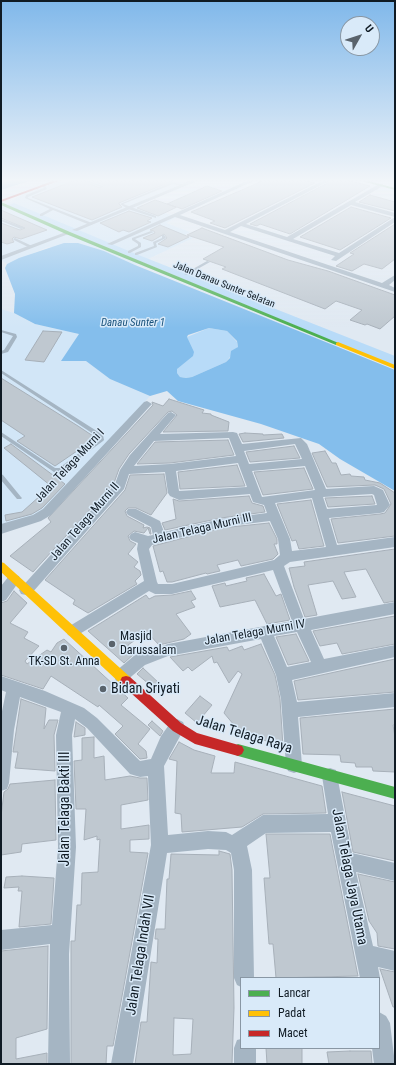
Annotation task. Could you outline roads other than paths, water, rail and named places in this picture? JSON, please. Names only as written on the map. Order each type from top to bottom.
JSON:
[{"type":"street","name":"Jalan Danau Sunter Selatan","points":[[65,229],[395,367]]},
{"type":"street","name":"Jalan Danau Sunter Selatan","points":[[66,229],[110,244],[333,332]]},
{"type":"street","points":[[1,258],[80,229]]},
{"type":"street","points":[[110,244],[133,236],[144,229]]},
{"type":"street","points":[[215,229],[395,290]]},
{"type":"street","points":[[225,232],[231,229]]},
{"type":"street","points":[[255,229],[340,256]]},
{"type":"street","points":[[288,239],[306,229]]},
{"type":"street","points":[[326,266],[382,229]]},
{"type":"street","points":[[383,286],[395,277]]},
{"type":"street","name":"Jalan Telaga Murni I","points":[[1,530],[37,518],[47,512],[148,404]]},
{"type":"street","name":"Jalan Telaga Murni II","points":[[26,590],[120,486],[126,470],[171,415]]},
{"type":"street","points":[[152,438],[230,434],[234,436],[258,500],[319,493],[374,490],[379,493],[384,504],[380,509],[322,514]]},
{"type":"street","points":[[238,448],[297,440],[302,444],[319,493],[322,514],[333,551]]},
{"type":"street","points":[[126,470],[243,463],[309,462]]},
{"type":"street","points":[[170,468],[174,493],[179,496],[254,490]]},
{"type":"street","points":[[268,500],[284,539],[282,561],[300,625],[308,637],[320,667]]},
{"type":"street","points":[[132,512],[156,524],[154,540],[135,537]]},
{"type":"street","name":"Jalan Telaga Murni III","points":[[151,584],[143,545],[154,540],[221,524],[274,516]]},
{"type":"street","points":[[73,631],[141,588],[151,584],[155,589],[172,589],[282,561],[333,551],[395,542]]},
{"type":"street","name":"Jalan Telaga Raya","points":[[1,566],[14,580],[73,631],[177,727],[195,738],[395,793]]},
{"type":"street","points":[[1,596],[14,580]]},
{"type":"street","name":"Jalan Telaga Murni IV","points":[[121,676],[140,660],[168,650],[395,608]]},
{"type":"street","points":[[265,631],[283,675],[289,699],[294,765]]},
{"type":"street","points":[[283,675],[395,652]]},
{"type":"street","points":[[1,782],[6,730],[8,686],[45,698],[69,708],[92,723],[136,768],[140,769],[156,766],[166,742],[177,727]]},
{"type":"street","points":[[290,710],[395,700]]},
{"type":"street","name":"Jalan Telaga Bakti III","points":[[59,1064],[60,934],[68,847],[64,735],[69,708]]},
{"type":"street","name":"Jalan Telaga Indah VII","points":[[122,1064],[134,1001],[150,891],[160,845],[156,766]]},
{"type":"street","name":"Jalan Telaga Jaya Utama","points":[[330,776],[344,860],[370,977]]},
{"type":"street","points":[[234,844],[263,824],[338,823]]},
{"type":"street","points":[[160,845],[208,840],[226,841],[234,844],[241,855],[243,870],[244,977]]},
{"type":"street","points":[[344,860],[395,872]]},
{"type":"street","points":[[1,940],[33,935],[60,934]]},
{"type":"street","points":[[365,954],[395,961]]},
{"type":"street","points":[[380,1030],[385,1064]]},
{"type":"street","points":[[245,1049],[245,1064]]},
{"type":"lane","points":[[132,253],[140,246],[140,244],[132,240],[133,236],[153,232],[144,229]]},
{"type":"lane","points":[[132,253],[156,246],[154,243],[164,238],[163,236]]},
{"type":"lane","points":[[15,239],[31,247]]},
{"type":"lane","points":[[186,274],[208,262]]},
{"type":"lane","points":[[1,331],[15,335],[6,352],[1,353]]},
{"type":"lane","points":[[1,371],[101,436],[101,440],[60,470],[54,470],[1,434]]},
{"type":"lane","points":[[1,476],[19,498]]},
{"type":"water","name":"Danau Sunter 1","points":[[64,243],[78,243],[104,251],[135,265],[395,370],[395,491],[340,459],[319,444],[261,424],[178,401],[167,391],[150,396],[110,379],[86,361],[61,361],[79,334],[35,324],[14,313],[15,294],[5,268],[7,264],[19,258]],"holes":[[[209,328],[227,331],[237,341],[238,347],[231,351],[230,358],[226,362],[192,377],[180,377],[177,373],[177,369],[193,356],[194,352],[187,337],[188,335]]]},
{"type":"place","name":"Masjid Darussalam","points":[[112,644]]},
{"type":"place","name":"TK-SD St. Anna","points":[[64,648]]},
{"type":"place","name":"Bidan Sriyati","points":[[103,689]]}]
